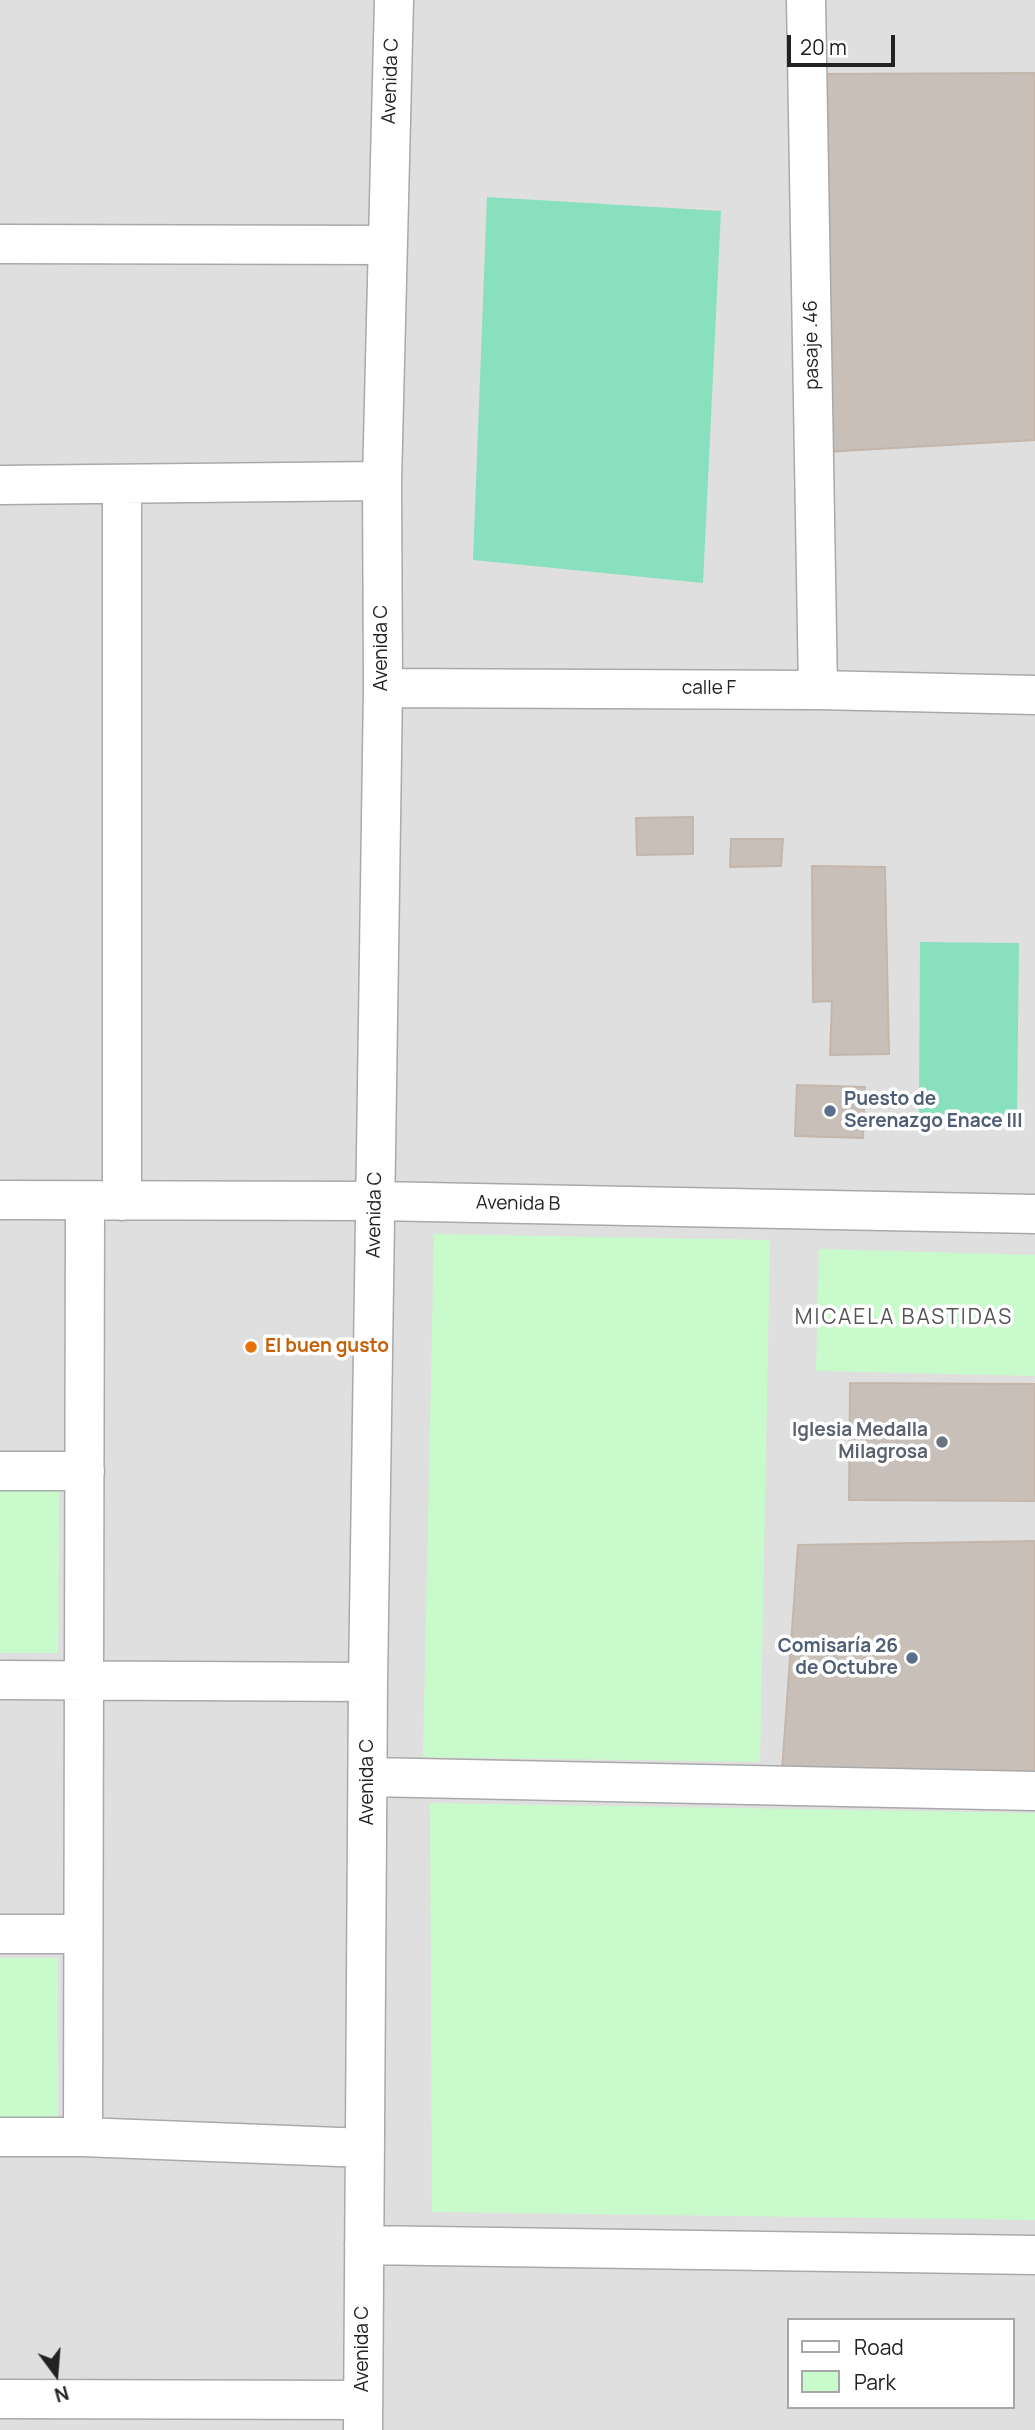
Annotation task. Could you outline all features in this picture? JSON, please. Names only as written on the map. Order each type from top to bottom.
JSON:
[{"type":"street","name":"Avenida C","points":[[363,2415],[368,1682],[383,688],[382,481],[394,0]]},
{"type":"street","name":"pasaje .46","points":[[806,0],[818,690]]},
{"type":"street","points":[[0,244],[386,244]]},
{"type":"street","points":[[0,485],[382,481]]},
{"type":"street","points":[[83,2137],[85,1471],[104,1201],[122,485]]},
{"type":"street","name":"calle F","points":[[383,688],[818,690],[1035,695]]},
{"type":"street","name":"Avenida B","points":[[0,1200],[375,1201],[1035,1214]]},
{"type":"street","points":[[0,1471],[85,1471]]},
{"type":"street","points":[[0,1680],[368,1682]]},
{"type":"street","points":[[369,1777],[1035,1791]]},
{"type":"street","points":[[0,1934],[82,1934]]},
{"type":"street","points":[[0,2137],[83,2137],[365,2147]]},
{"type":"street","points":[[364,2245],[1035,2255]]},
{"type":"street","points":[[0,2399],[363,2415]]},
{"type":"shaded area","points":[[0,0],[1035,0],[1035,2430],[0,2430]]},
{"type":"green space","points":[[487,197],[721,211],[703,583],[473,560]]},
{"type":"green space","points":[[920,942],[1019,943],[1017,1115],[919,1114]]},
{"type":"green space","points":[[434,1234],[770,1240],[760,1762],[423,1757]]},
{"type":"green space","points":[[819,1249],[1035,1255],[1035,1376],[816,1371]]},
{"type":"green space","points":[[59,1490],[58,1653],[0,1653],[0,1491]]},
{"type":"green space","points":[[430,1803],[1035,1813],[1035,2220],[432,2212]]},
{"type":"green space","points":[[0,1958],[58,1958],[58,2121],[0,2122]]},
{"type":"building","points":[[1035,73],[1035,440],[824,452],[823,74]]},
{"type":"building","points":[[693,817],[693,854],[637,855],[636,818]]},
{"type":"building","points":[[731,839],[783,839],[781,866],[730,867]]},
{"type":"building","points":[[812,866],[885,867],[889,1054],[830,1055],[832,1001],[813,1002]]},
{"type":"building","name":"Puesto de Serenazgo Enace III","points":[[797,1085],[865,1087],[863,1138],[795,1136]]},
{"type":"building","name":"Iglesia Medalla Milagrosa","points":[[850,1383],[1035,1384],[1035,1501],[849,1500]]},
{"type":"building","name":"Comisaría 26 de Octubre","points":[[1035,1541],[1035,1771],[782,1771],[798,1545]]},
{"type":"place","name":"Puesto de Serenazgo Enace III","points":[[830,1111]]},
{"type":"place","name":"El buen gusto","points":[[251,1347]]},
{"type":"place","name":"Iglesia Medalla Milagrosa","points":[[942,1442]]},
{"type":"place","name":"Comisaría 26 de Octubre","points":[[912,1658]]},
{"type":"district","name":"MICAELA BASTIDAS","points":[[904,1318]]}]
